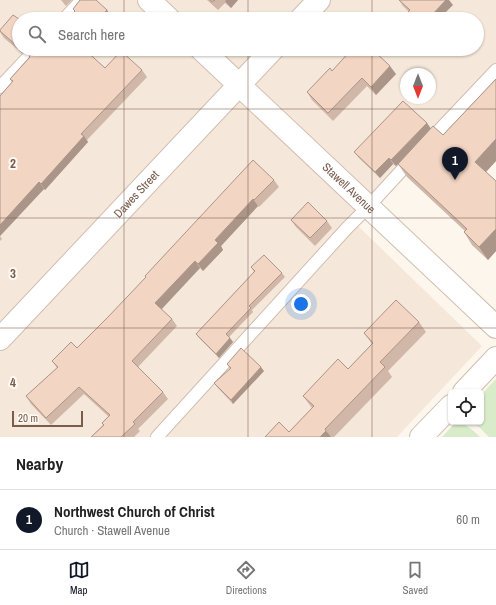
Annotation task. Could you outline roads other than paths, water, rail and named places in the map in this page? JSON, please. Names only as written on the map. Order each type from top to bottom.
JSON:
[{"type":"street","points":[[149,0],[162,12]]},
{"type":"street","points":[[308,12],[319,0]]},
{"type":"street","name":"Stawell Avenue","points":[[208,56],[496,327]]},
{"type":"street","name":"Dawes Street","points":[[0,338],[266,56]]},
{"type":"street","points":[[467,389],[496,358]]},
{"type":"street","points":[[421,437],[448,409]]},
{"type":"lane","points":[[71,12],[82,0]]},
{"type":"lane","points":[[0,87],[29,56]]},
{"type":"lane","points":[[157,437],[346,228],[368,207],[496,70]]},
{"type":"place","name":"Northwest Church of Christ","points":[[455,180]]}]
